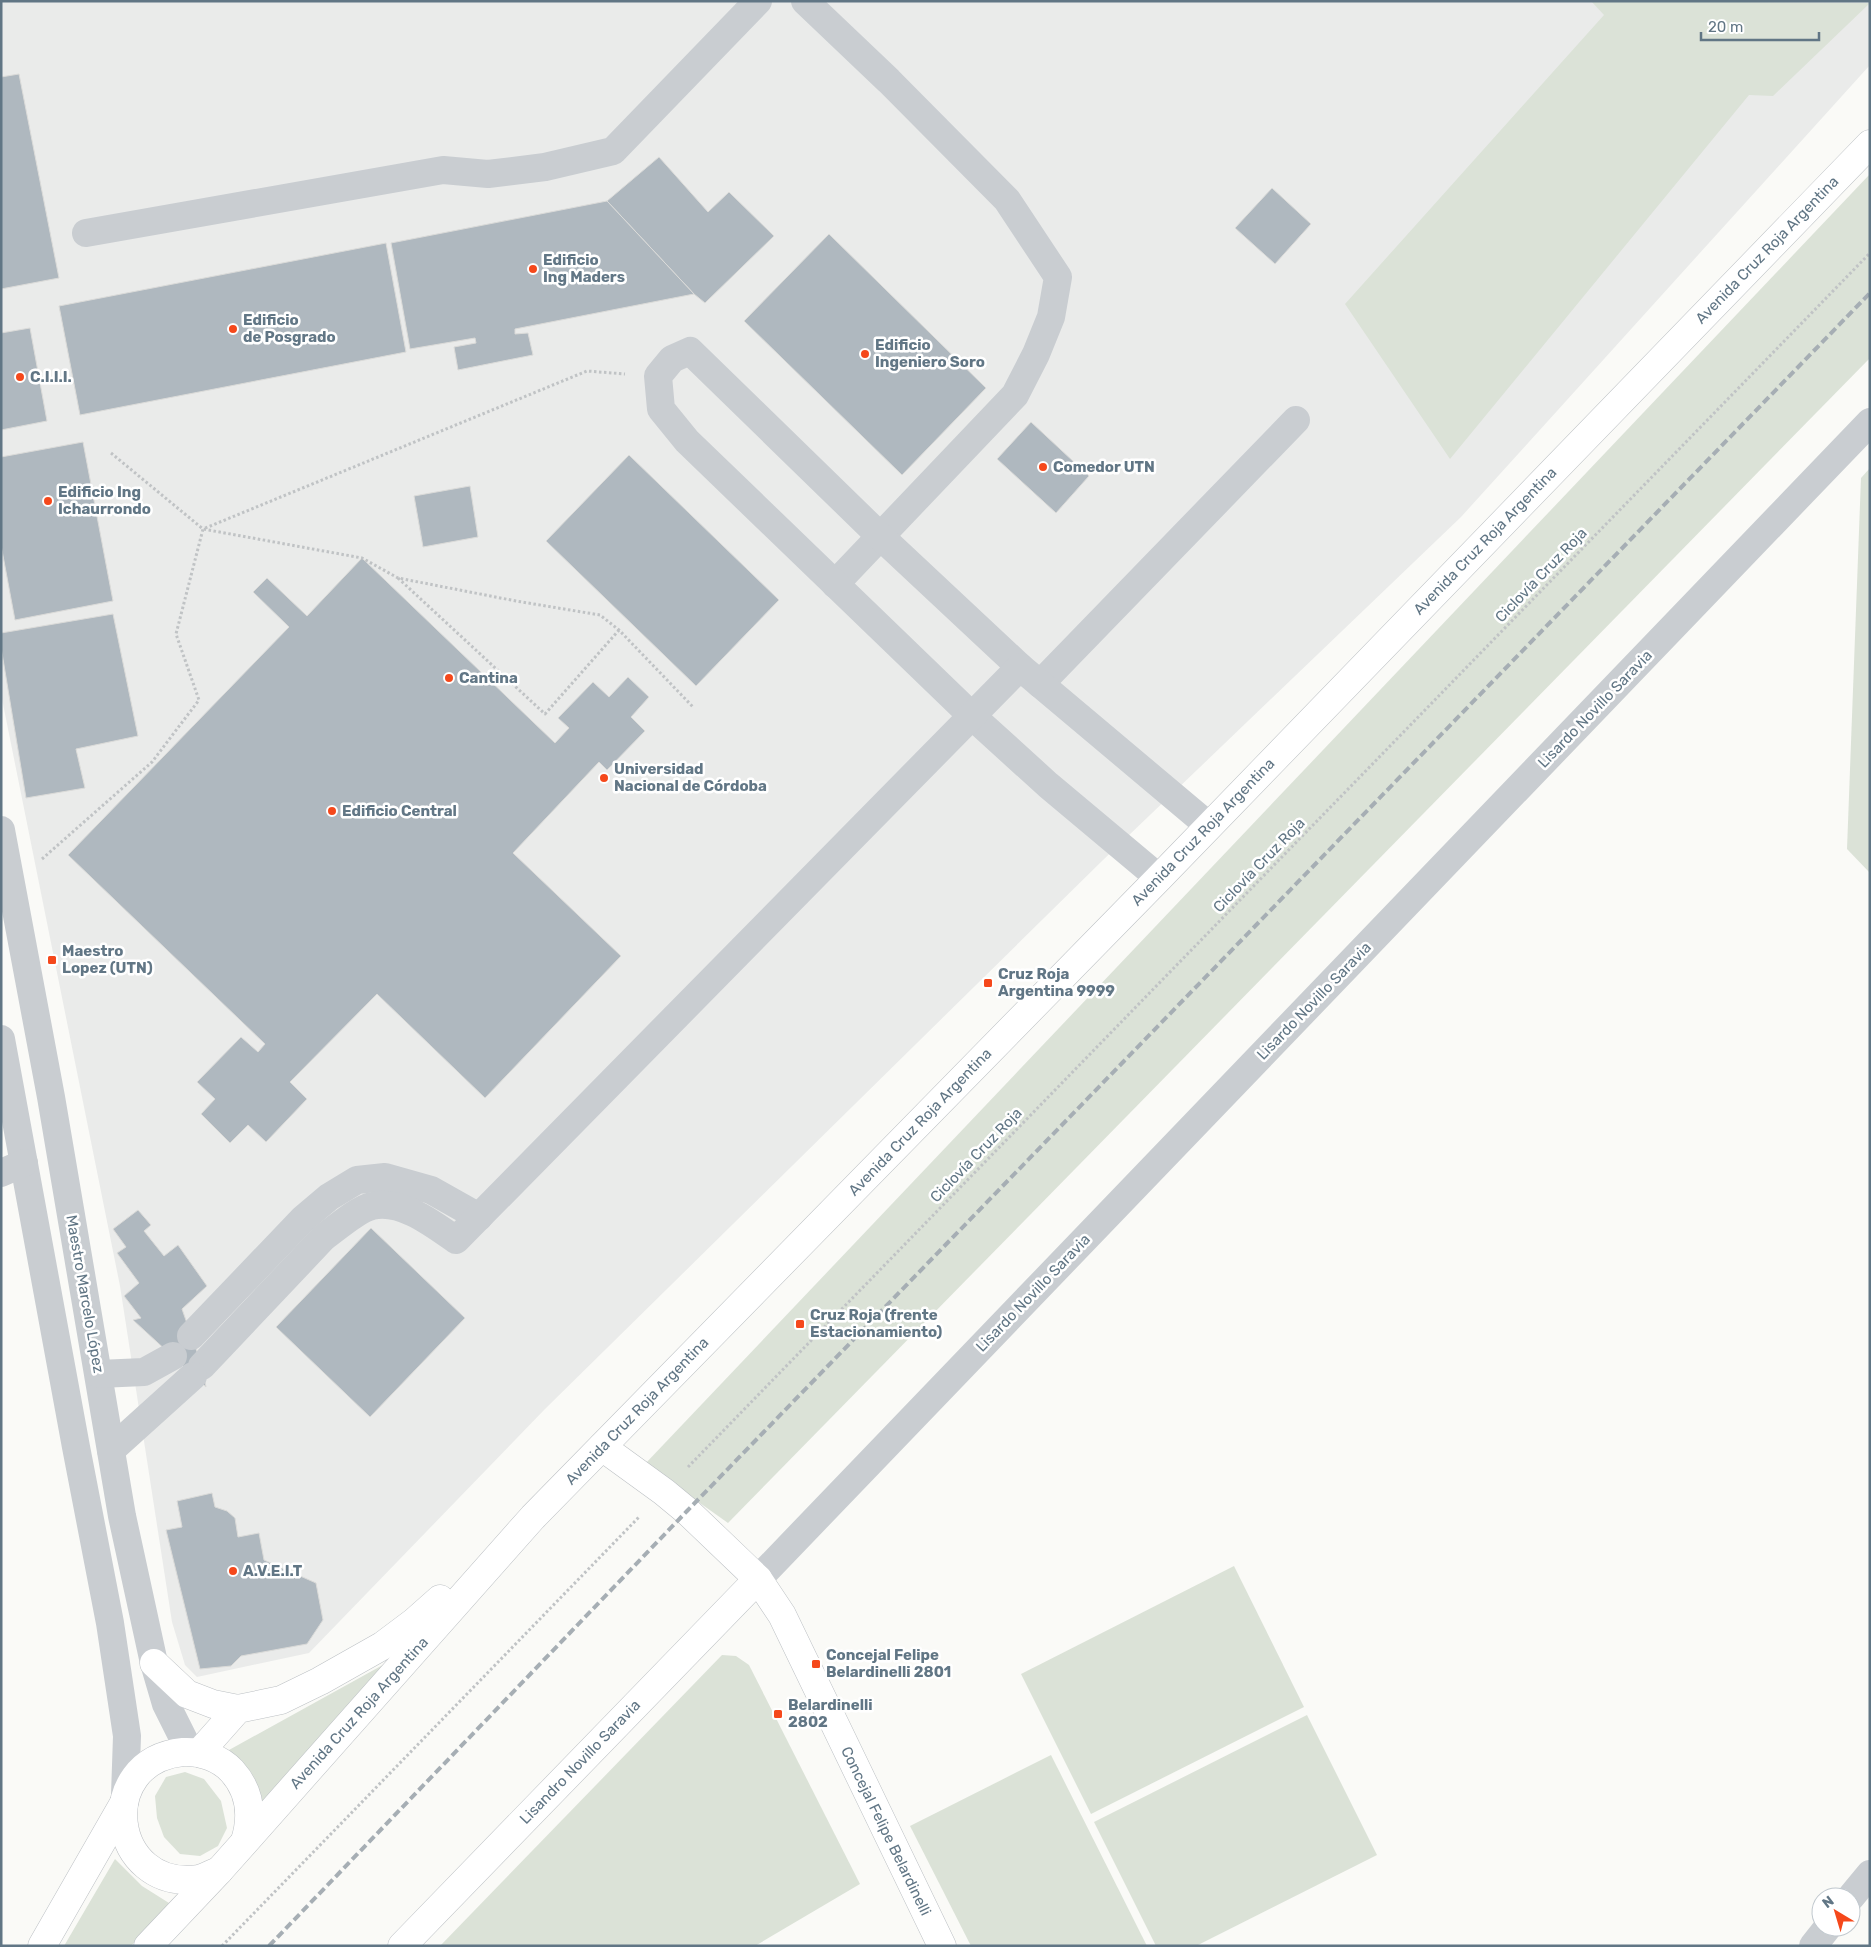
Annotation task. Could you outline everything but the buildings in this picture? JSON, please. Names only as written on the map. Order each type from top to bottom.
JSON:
[{"type":"main road","name":"Avenida Cruz Roja Argentina","points":[[245,1841],[533,1517],[1159,878],[1870,144]]},
{"type":"main road","name":"Concejal Felipe Belardinelli","points":[[602,1447],[687,1511],[758,1579],[782,1615],[942,1946]]},
{"type":"main road","name":"Avenida Cruz Roja Argentina","points":[[238,1709],[281,1700],[382,1646],[414,1622],[533,1517]]},
{"type":"main road","name":"Lisandro Novillo Saravia","points":[[402,1946],[758,1579]]},
{"type":"main road","points":[[154,1663],[187,1694],[213,1704],[238,1709]]},
{"type":"main road","points":[[195,1752],[238,1709]]},
{"type":"main road","points":[[42,1946],[125,1799],[133,1780],[144,1768],[158,1758],[176,1753],[195,1752],[215,1758],[228,1767],[239,1779],[250,1809],[250,1826],[245,1841],[148,1946]]},
{"type":"main road","points":[[125,1799],[122,1824],[128,1844],[140,1861],[158,1874],[178,1880],[199,1879],[219,1871]]},
{"type":"street","points":[[86,233],[443,170],[488,174],[545,167],[614,151],[758,1]]},
{"type":"street","points":[[805,1],[1007,200],[1058,277],[1050,317],[1036,354],[1015,394],[835,584]]},
{"type":"street","points":[[1159,878],[1048,785],[972,716],[687,441],[661,408],[658,376],[672,359],[690,351],[881,537],[1030,676],[1209,826]]},
{"type":"street","points":[[110,1450],[198,1371],[323,1238],[345,1220],[371,1206],[400,1207],[431,1223],[456,1240],[972,716],[1030,676],[1296,420]]},
{"type":"street","name":"Lisardo Novillo Saravia","points":[[758,1579],[1870,422]]},
{"type":"street","name":"Maestro Marcelo López","points":[[1,830],[52,1097],[122,1516],[154,1663],[166,1704],[195,1752]]},
{"type":"street","points":[[1,1039],[13,1168],[110,1622],[127,1736],[125,1799]]},
{"type":"street","points":[[191,1336],[303,1219],[329,1197],[357,1180],[385,1177],[431,1190],[479,1217]]},
{"type":"street","points":[[99,1374],[144,1372],[173,1356]]},
{"type":"street","points":[[1859,1887],[1870,1874]]},
{"type":"path","name":"Ciclovía Cruz Roja","points":[[222,1946],[1870,253]]},
{"type":"path","points":[[204,529],[587,371],[658,376]]},
{"type":"path","points":[[110,453],[204,529],[362,558],[398,578],[545,714],[619,630]]},
{"type":"path","points":[[12,886],[152,762],[199,700],[176,634],[204,529]]},
{"type":"path","points":[[398,578],[600,615],[619,630],[694,708]]},
{"type":"shaded area","name":"Universidad Nacional de Córdoba","points":[[1,1],[1870,1],[1870,65],[1461,517],[1102,861],[545,1409],[309,1653],[197,1677],[185,1665],[172,1622],[120,1286],[1,694]]},
{"type":"shaded area","points":[[1591,1],[1870,3],[1773,96],[1749,95],[1450,459],[1345,304],[1604,15]]},
{"type":"shaded area","points":[[1870,174],[1870,358],[728,1523],[645,1464]]},
{"type":"shaded area","points":[[1870,468],[1870,873],[1847,849],[1861,478]]},
{"type":"shaded area","points":[[1234,1566],[1304,1707],[1091,1814],[1021,1674]]},
{"type":"shaded area","points":[[722,1655],[736,1656],[749,1665],[860,1884],[755,1946],[440,1946]]},
{"type":"shaded area","points":[[390,1661],[262,1806],[245,1770],[229,1750]]},
{"type":"shaded area","points":[[1307,1715],[1377,1855],[1196,1946],[1156,1946],[1094,1822]]},
{"type":"shaded area","points":[[1051,1755],[1147,1946],[971,1946],[910,1826]]},
{"type":"shaded area","points":[[185,1772],[204,1779],[221,1801],[227,1828],[218,1846],[200,1856],[180,1854],[164,1837],[157,1818],[155,1796],[166,1777]]},
{"type":"shaded area","points":[[115,1859],[142,1886],[169,1903],[131,1946],[64,1946]]},
{"type":"railway","points":[[269,1946],[687,1511],[1870,293]]},
{"type":"place","name":"Edificio Ing Maders","points":[[533,269]]},
{"type":"place","name":"Edificio de Posgrado","points":[[233,329]]},
{"type":"place","name":"Edificio Ingeniero Soro","points":[[865,354]]},
{"type":"place","name":"C.I.I.I.","points":[[20,377]]},
{"type":"place","name":"Comedor UTN","points":[[1043,467]]},
{"type":"place","name":"Edificio Ing Ichaurrondo","points":[[48,501]]},
{"type":"place","name":"Cantina","points":[[449,678]]},
{"type":"place","name":"Universidad Nacional de Córdoba","points":[[604,778]]},
{"type":"place","name":"Edificio Central","points":[[332,811]]},
{"type":"place","name":"Maestro Lopez (UTN)","points":[[52,960]]},
{"type":"place","name":"Cruz Roja Argentina 9999","points":[[988,983]]},
{"type":"place","name":"Cruz Roja (frente Estacionamiento)","points":[[800,1324]]},
{"type":"place","name":"A.V.E.I.T","points":[[233,1571]]},
{"type":"place","name":"Concejal Felipe Belardinelli 2801","points":[[816,1664]]},
{"type":"place","name":"Belardinelli 2802","points":[[778,1714]]}]
